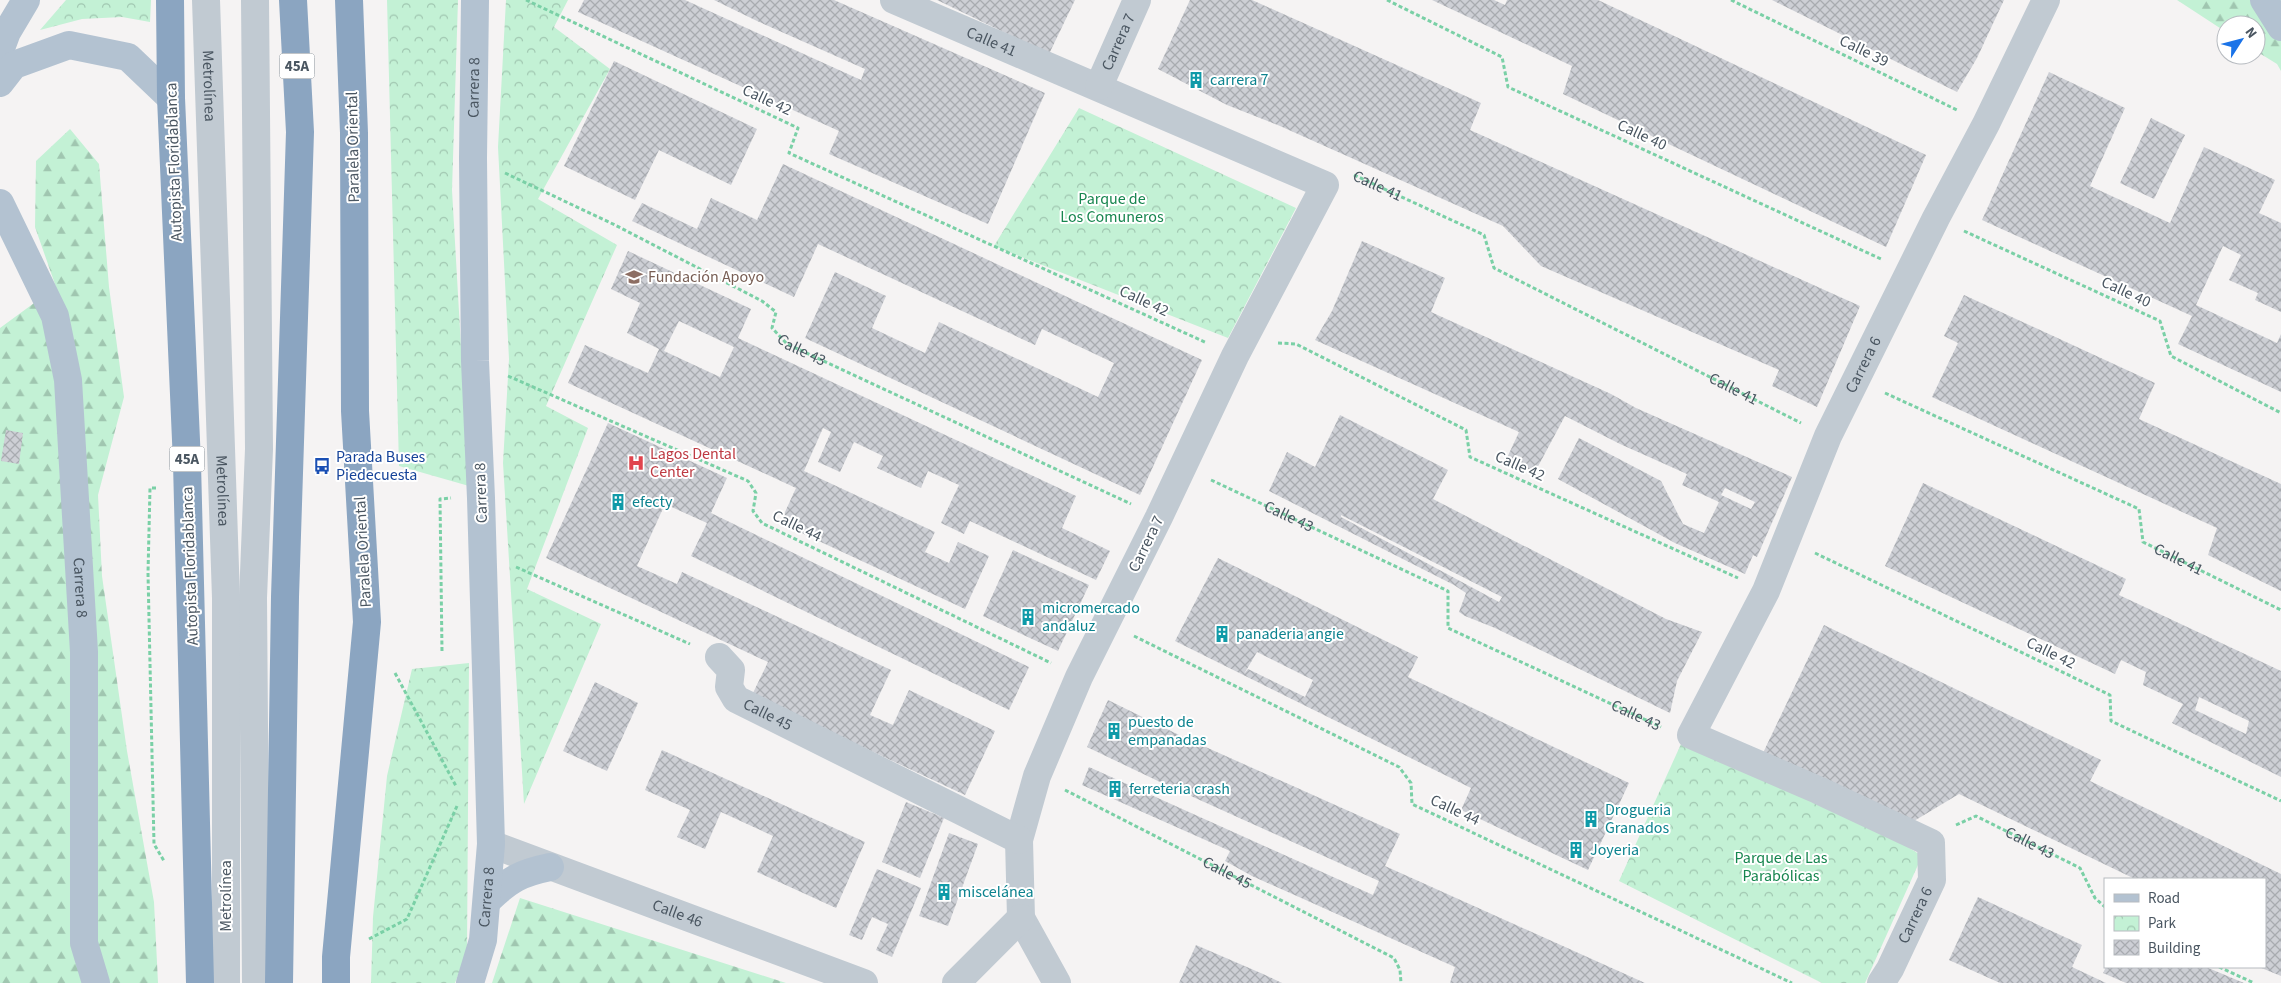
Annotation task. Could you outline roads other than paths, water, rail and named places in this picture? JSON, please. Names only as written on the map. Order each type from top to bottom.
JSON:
[{"type":"highway","name":"Autopista Floridablanca","points":[[170,0],[171,98],[188,473],[200,919],[200,983]]},
{"type":"highway","name":"45A","points":[[279,983],[267,937],[286,587],[300,132],[293,0]]},
{"type":"highway","name":"Paralela Oriental","points":[[336,970],[367,622],[355,411],[354,133],[349,0]]},
{"type":"main road","points":[[0,51],[7,32],[26,0]]},
{"type":"main road","name":"Carrera 8","points":[[470,983],[483,940],[488,900],[491,844],[483,552],[475,361],[473,158],[475,0]]},
{"type":"main road","points":[[2264,0],[2281,27]]},
{"type":"main road","points":[[0,83],[14,65],[69,45],[128,57],[171,98]]},
{"type":"main road","name":"Carrera 8","points":[[0,204],[55,316],[68,380],[84,652],[84,943],[96,983]]},
{"type":"main road","points":[[488,900],[515,877],[527,872],[550,867]]},
{"type":"street","name":"Metrolínea","points":[[206,0],[226,598],[226,983]]},
{"type":"street","name":"Metrolínea","points":[[255,0],[259,439],[253,598],[267,937],[256,983]]},
{"type":"street","name":"Calle 41","points":[[894,0],[1099,86],[1325,185]]},
{"type":"street","name":"Carrera 7","points":[[1099,86],[1137,0]]},
{"type":"street","name":"Carrera 6","points":[[1881,983],[1890,969],[1932,880],[1932,843],[1818,790],[1692,735],[1766,590],[1828,436],[1857,381],[1936,218],[1986,124],[2046,0]]},
{"type":"street","name":"Carrera 7","points":[[1057,983],[1021,918],[1019,840],[1037,776],[1079,677],[1159,517],[1234,356],[1325,185]]},
{"type":"street","name":"Calle 45","points":[[719,657],[731,670],[729,687],[736,699],[1019,840]]},
{"type":"street","name":"Calle 46","points":[[491,844],[864,983]]},
{"type":"street","points":[[956,983],[1021,918]]},
{"type":"place","name":"carrera 7","points":[[1196,80]]},
{"type":"place","name":"Fundación Apoyo","points":[[634,277]]},
{"type":"place","name":"Lagos Dental Center","points":[[636,463]]},
{"type":"place","name":"Parada Buses Piedecuesta","points":[[322,466]]},
{"type":"place","name":"efecty","points":[[618,502]]},
{"type":"place","name":"micromercado andaluz","points":[[1028,617]]},
{"type":"place","name":"panaderia angie","points":[[1222,634]]},
{"type":"place","name":"puesto de empanadas","points":[[1114,731]]},
{"type":"place","name":"ferreteria crash","points":[[1115,789]]},
{"type":"place","name":"Drogueria Granados","points":[[1591,819]]},
{"type":"place","name":"Joyeria","points":[[1576,850]]},
{"type":"place","name":"miscelánea","points":[[944,892]]},
{"type":"park label","name":"Parque de Los Comuneros","points":[[1112,208]]},
{"type":"park label","name":"Parque de Las Parabólicas","points":[[1781,867]]}]
